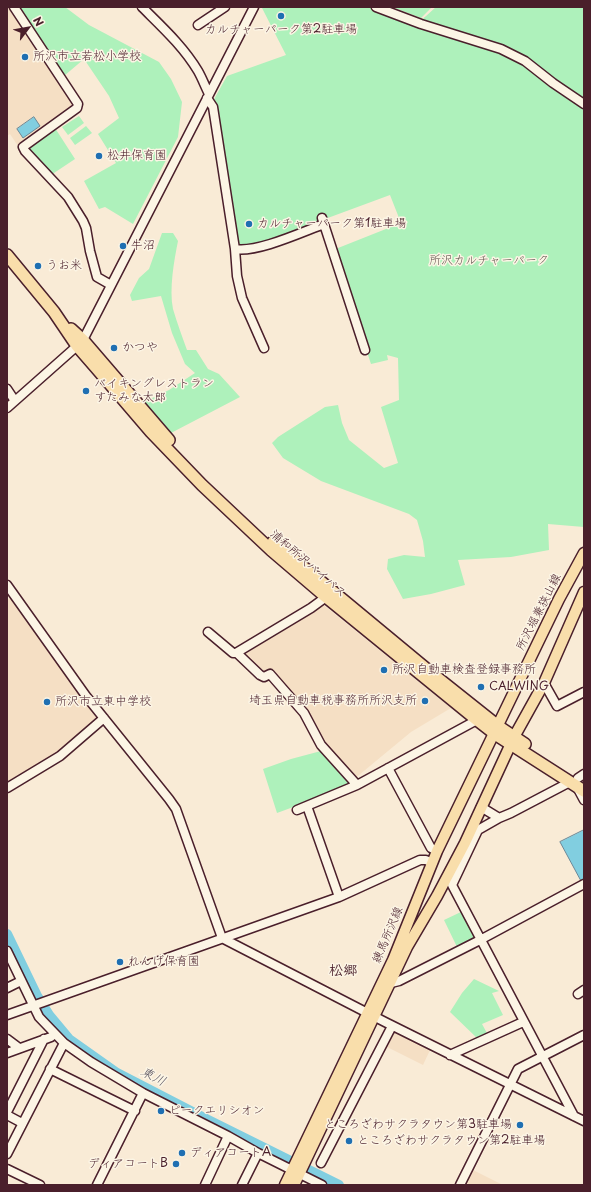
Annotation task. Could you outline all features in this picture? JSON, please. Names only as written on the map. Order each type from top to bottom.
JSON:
[{"type":"highway","name":"浦和所沢バイパス","points":[[7,255],[151,432],[202,486],[271,550],[326,597],[477,720],[497,730]]},
{"type":"highway","name":"浦和所沢バイパス","points":[[80,343],[207,480],[270,539],[497,730],[512,741],[579,782]]},
{"type":"main road","name":"所沢堀兼狭山線","points":[[497,730],[559,599],[584,553]]},
{"type":"main road","points":[[512,741],[544,683],[584,592]]},
{"type":"main road","name":"練馬所沢線","points":[[297,1170],[371,1014],[437,851],[497,730]]},
{"type":"main road","name":"練馬所沢線","points":[[371,1014],[391,983],[407,947],[437,896],[461,850],[512,741]]},
{"type":"main road","points":[[285,1185],[297,1170]]},
{"type":"main road","points":[[294,1185],[297,1170]]},
{"type":"street","points":[[14,7],[78,104],[77,108],[23,147],[68,197],[86,228],[97,277],[111,285]]},
{"type":"street","points":[[142,7],[167,31],[198,71],[213,107],[235,249],[237,276],[242,298],[264,348]]},
{"type":"street","points":[[198,24],[226,7]]},
{"type":"street","points":[[7,408],[80,343],[254,7]]},
{"type":"street","points":[[376,7],[421,24],[501,49],[525,61],[553,84],[584,104]]},
{"type":"street","points":[[235,249],[239,250],[263,246],[323,221],[365,350]]},
{"type":"street","points":[[7,390],[15,401]]},
{"type":"street","points":[[7,585],[86,696],[176,809],[222,938],[392,1026],[510,1083],[584,1121]]},
{"type":"street","points":[[236,653],[311,608],[326,597]]},
{"type":"street","points":[[208,632],[233,653],[238,654],[260,675],[264,677],[270,674],[304,713],[321,745],[357,785]]},
{"type":"street","points":[[544,683],[557,706],[584,692]]},
{"type":"street","points":[[7,788],[60,756],[104,718]]},
{"type":"street","points":[[297,810],[357,785],[477,720]]},
{"type":"street","points":[[388,768],[432,848],[437,851]]},
{"type":"street","points":[[574,1116],[452,885],[478,830],[499,818],[579,782],[584,800]]},
{"type":"street","points":[[307,806],[339,897]]},
{"type":"street","points":[[481,807],[499,818]]},
{"type":"street","points":[[7,1015],[339,897],[420,860],[426,860],[432,863]]},
{"type":"street","points":[[391,983],[399,981],[480,940],[584,884]]},
{"type":"street","points":[[7,951],[10,963],[34,1005],[39,1017],[64,1043],[143,1093],[258,1153],[297,1170],[322,1185]]},
{"type":"street","points":[[7,988],[21,981]]},
{"type":"street","points":[[450,1055],[524,1022]]},
{"type":"street","points":[[321,1163],[392,1026]]},
{"type":"street","points":[[7,1053],[44,1040],[54,1034]]},
{"type":"street","points":[[460,1185],[510,1083],[518,1070],[584,1035]]},
{"type":"street","points":[[7,1039],[19,1048]]},
{"type":"street","points":[[22,1123],[7,1113],[44,1040]]},
{"type":"street","points":[[7,1154],[64,1043]]},
{"type":"street","points":[[50,1069],[134,1111]]},
{"type":"street","points":[[97,1185],[143,1093]]},
{"type":"street","points":[[205,1185],[228,1136]]},
{"type":"street","points":[[242,1185],[258,1153]]},
{"type":"street","points":[[7,1169],[40,1185]]},
{"type":"shaded area","name":"所沢市立若松小学校","points":[[7,7],[12,10],[75,103],[75,107],[18,146],[10,134],[7,136]]},
{"type":"shaded area","name":"所沢市立東中学校","points":[[12,597],[59,667],[100,717],[60,753],[7,786],[7,600]]},
{"type":"shaded area","points":[[321,603],[451,708],[411,732],[353,780],[321,745],[304,713],[270,674],[264,677],[238,654]]},
{"type":"shaded area","points":[[397,1030],[431,1048],[423,1065],[385,1046],[392,1031]]},
{"type":"shaded area","points":[[471,1169],[503,1185],[463,1185]]},
{"type":"green space","points":[[18,7],[65,7],[89,25],[159,62],[171,79],[182,102],[178,137],[133,224],[105,207],[99,209],[84,181],[116,163],[98,134],[119,118],[109,96],[84,59],[64,76]]},
{"type":"green space","name":"所沢カルチャーパーク","points":[[370,7],[416,25],[436,7],[584,7],[584,527],[548,524],[549,550],[511,557],[458,560],[465,585],[431,594],[403,599],[387,569],[388,559],[404,555],[425,557],[423,541],[417,520],[409,514],[321,481],[283,458],[272,443],[278,437],[325,407],[338,405],[342,423],[349,440],[384,468],[398,463],[381,407],[399,400],[398,358],[387,355],[388,360],[371,364],[333,250],[401,223],[390,195],[325,219],[322,224],[261,244],[242,247],[236,243],[213,101],[227,76],[286,55],[262,8]]},
{"type":"green space","points":[[392,7],[432,7],[421,18]]},
{"type":"green space","points":[[79,116],[84,123],[68,135],[62,127]]},
{"type":"green space","points":[[86,126],[92,133],[75,145],[70,138]]},
{"type":"green space","points":[[55,128],[75,159],[51,175],[28,151],[28,147]]},
{"type":"green space","points":[[162,233],[173,233],[178,241],[172,275],[172,301],[173,309],[187,350],[196,350],[208,369],[219,374],[240,397],[171,433],[144,402],[169,390],[195,373],[185,364],[172,333],[161,296],[132,301],[130,295],[139,278],[149,269]]},
{"type":"green space","points":[[321,751],[353,785],[277,813],[263,769],[291,759]]},
{"type":"green space","points":[[463,911],[477,939],[458,949],[444,920]]},
{"type":"green space","points":[[474,979],[499,991],[492,993],[503,1015],[482,1024],[488,1035],[478,1039],[450,1012],[462,993]]},
{"type":"water","points":[[34,117],[40,126],[23,138],[17,129]]},
{"type":"water","points":[[584,830],[584,880],[581,881],[560,842]]},
{"type":"waterway","name":"東川","points":[[7,934],[37,996],[49,1015],[69,1039],[117,1073],[339,1185]]},
{"type":"place","name":"カルチャーパーク第2駐車場","points":[[281,16]]},
{"type":"place","name":"所沢市立若松小学校","points":[[25,57]]},
{"type":"place","name":"松井保育園","points":[[99,156]]},
{"type":"place","name":"カルチャーパーク第1駐車場","points":[[249,224]]},
{"type":"place","name":"牛沼","points":[[123,246]]},
{"type":"place","name":"うお米","points":[[38,266]]},
{"type":"place","name":"かつや","points":[[114,348]]},
{"type":"place","name":"バイキングレストラン すたみな太郎","points":[[86,391]]},
{"type":"place","name":"所沢自動車検査登録事務所","points":[[384,670]]},
{"type":"place","name":"CALWING","points":[[481,687]]},
{"type":"place","name":"埼玉県自動車税事務所所沢支所","points":[[425,701]]},
{"type":"place","name":"所沢市立東中学校","points":[[47,702]]},
{"type":"place","name":"れんげ保育園","points":[[120,962]]},
{"type":"place","name":"ピークエリシオン","points":[[161,1111]]},
{"type":"place","name":"ところざわサクラタウン第3駐車場","points":[[520,1125]]},
{"type":"place","name":"ところざわサクラタウン第2駐車場","points":[[349,1141]]},
{"type":"place","name":"ディアコートA","points":[[182,1153]]},
{"type":"place","name":"ディアコートB","points":[[176,1164]]},
{"type":"district","name":"松郷","points":[[343,971]]}]
